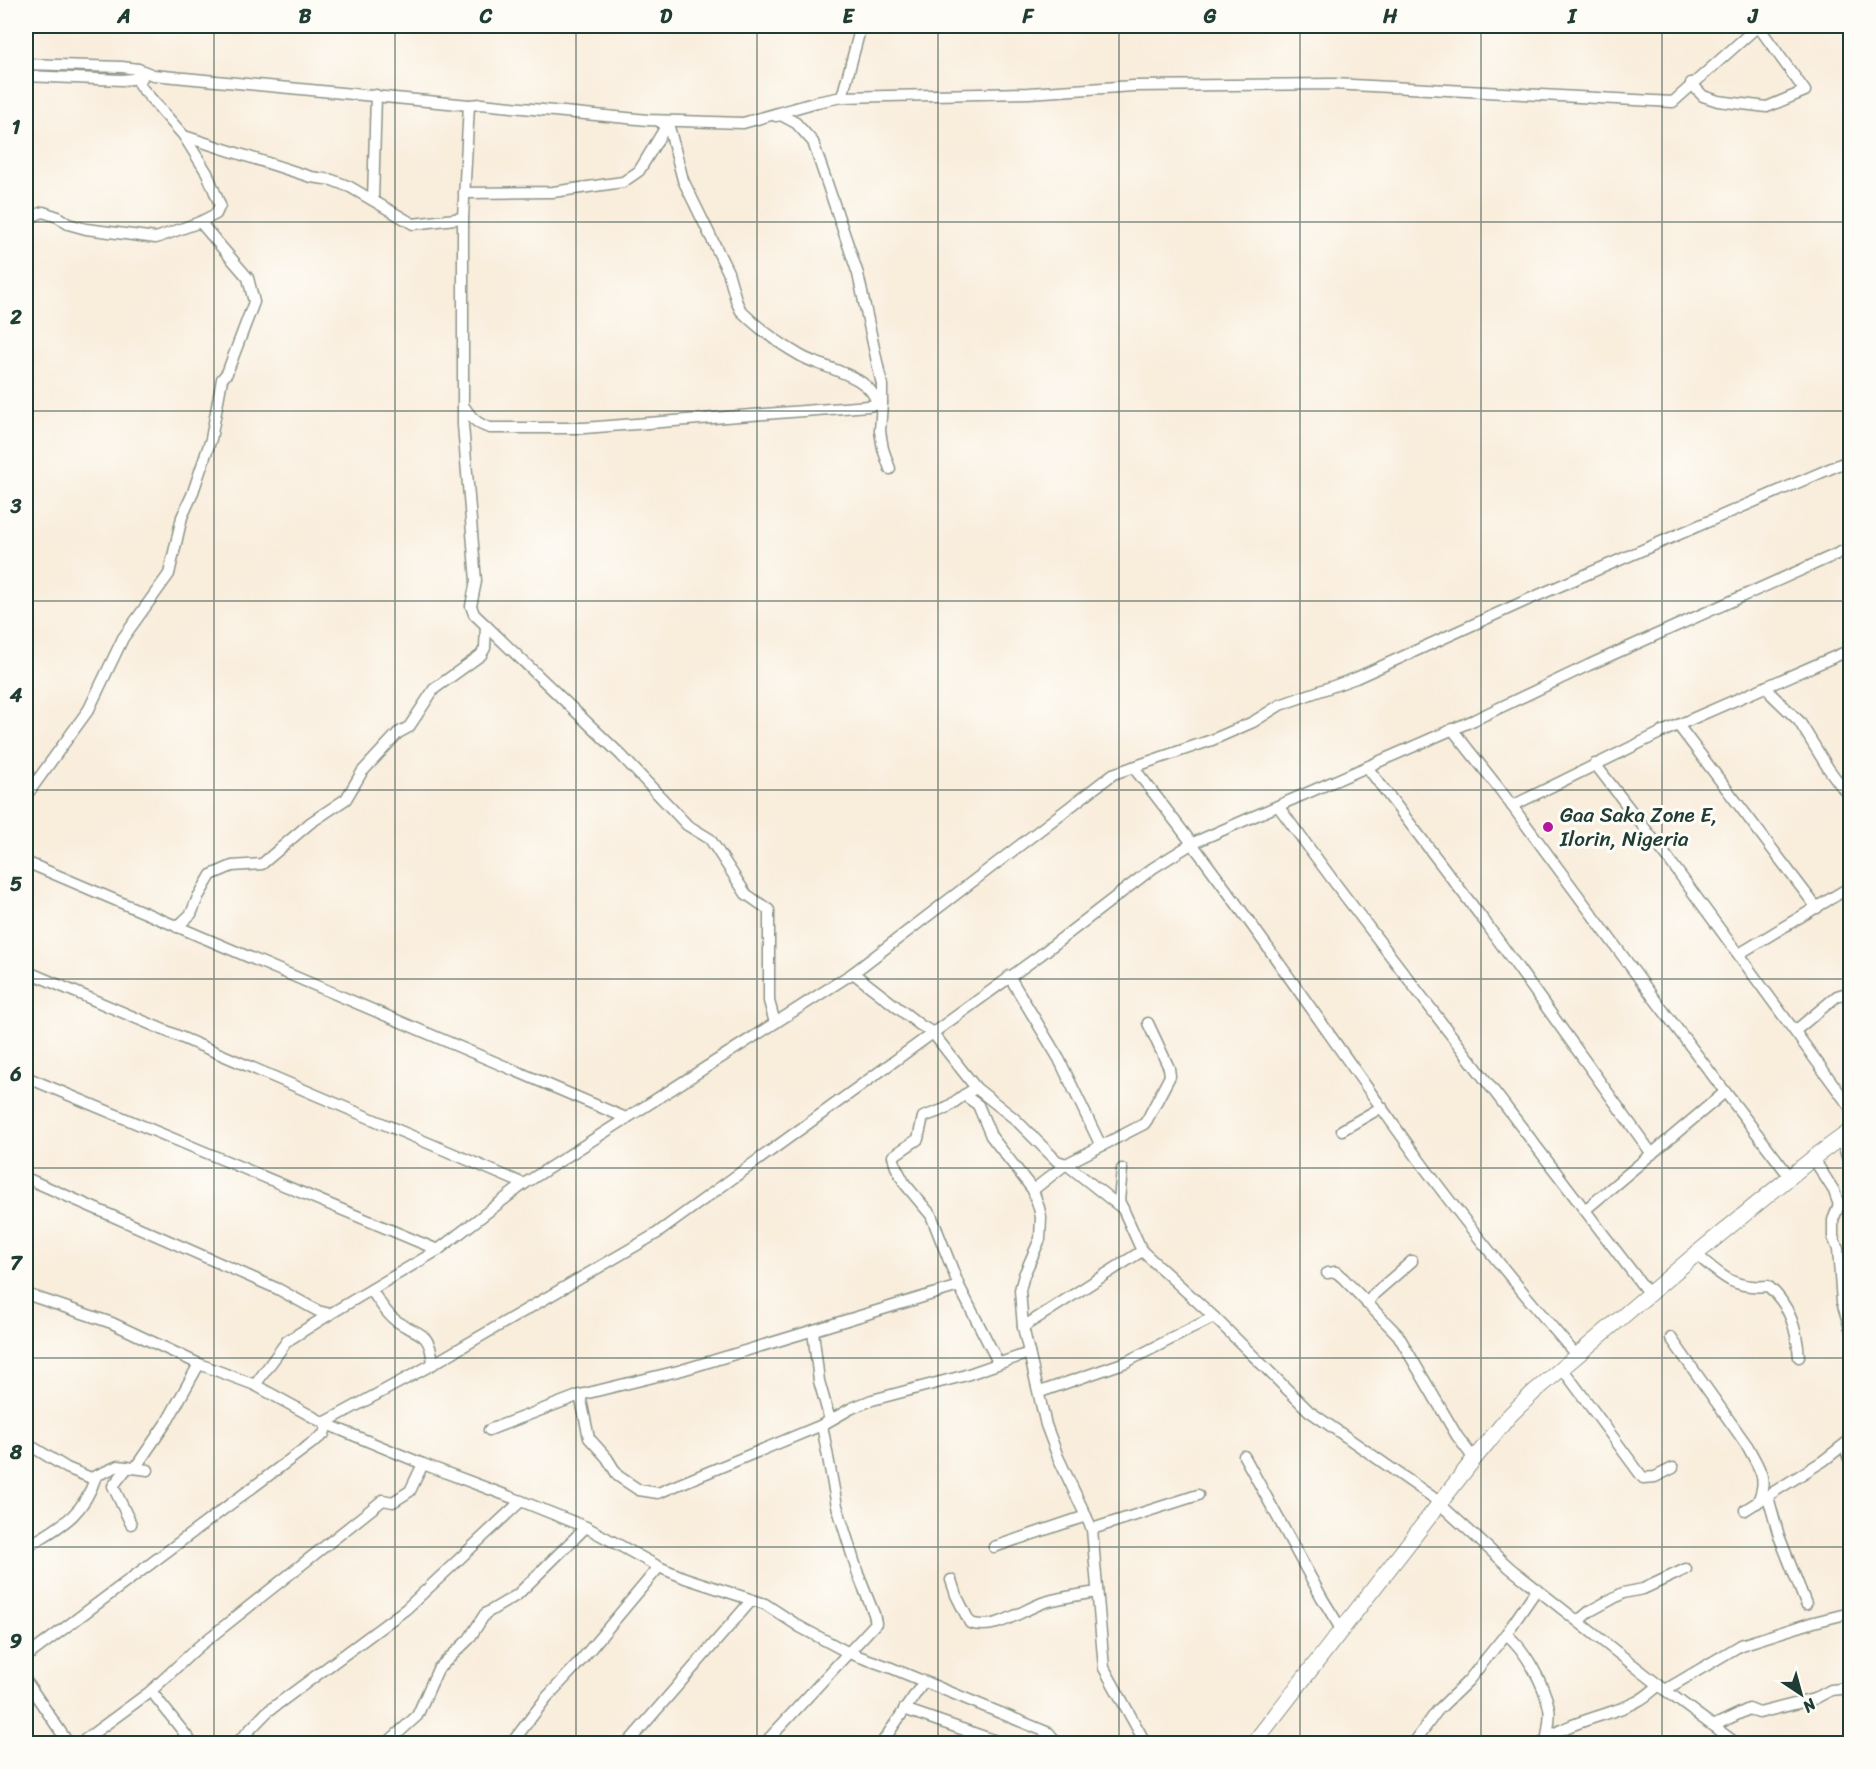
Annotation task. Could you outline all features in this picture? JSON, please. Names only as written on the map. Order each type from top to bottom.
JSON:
[{"type":"street","points":[[842,98],[861,26]]},
{"type":"street","points":[[742,123],[817,102],[842,98],[1029,93],[1133,86],[1333,84],[1673,102],[1691,83],[1758,26],[1804,91],[1767,107],[1718,101],[1703,96],[1691,83]]},
{"type":"street","points":[[26,64],[469,105],[481,104],[668,123]]},
{"type":"street","points":[[26,76],[138,74]]},
{"type":"street","points":[[26,219],[43,212],[58,217],[68,224],[86,229],[156,238],[216,214],[220,205],[207,173],[184,136],[146,95],[138,74]]},
{"type":"street","points":[[373,200],[376,95]]},
{"type":"street","points":[[469,105],[463,218],[463,405],[476,581],[471,606],[474,614],[621,755],[687,825],[710,839],[746,894],[770,910],[769,1002],[776,1023]]},
{"type":"street","points":[[648,120],[742,123],[781,115],[796,123],[813,142],[858,274],[882,385],[879,404],[880,431],[890,469]]},
{"type":"street","points":[[464,193],[553,192],[623,182],[639,171],[668,123]]},
{"type":"street","points":[[668,123],[683,180],[728,272],[741,311],[802,357],[843,373],[860,383],[872,393],[879,404]]},
{"type":"street","points":[[184,136],[311,177],[332,180],[350,187],[413,224],[463,218]]},
{"type":"street","points":[[26,796],[89,709],[123,638],[169,574],[182,517],[211,439],[222,379],[227,373],[254,302],[248,278],[200,222]]},
{"type":"street","points":[[463,405],[474,421],[490,428],[584,428],[879,404]]},
{"type":"street","points":[[255,1384],[286,1341],[438,1251],[524,1184],[853,973],[1113,774],[1212,740],[1253,722],[1280,705],[1356,678],[1525,601],[1851,460]]},
{"type":"street","points":[[26,1657],[324,1434],[326,1424],[656,1234],[1010,976],[1153,868],[1193,843],[1452,729],[1851,548]]},
{"type":"street","points":[[177,927],[191,914],[211,874],[232,866],[262,864],[310,823],[346,799],[362,772],[398,733],[409,727],[434,689],[481,655],[485,648],[486,625]]},
{"type":"street","points":[[1512,806],[1678,725],[1851,650]]},
{"type":"street","points":[[1767,686],[1772,695],[1799,721],[1828,768],[1851,798]]},
{"type":"street","points":[[1678,725],[1817,908]]},
{"type":"street","points":[[1452,729],[1790,1177]]},
{"type":"street","points":[[1595,764],[1851,1107]]},
{"type":"street","points":[[1367,766],[1485,922],[1652,1154]]},
{"type":"street","points":[[1133,767],[1193,843],[1420,1162],[1523,1294],[1576,1355]]},
{"type":"street","points":[[1278,806],[1649,1294]]},
{"type":"street","points":[[26,862],[627,1118]]},
{"type":"street","points":[[1739,954],[1851,887]]},
{"type":"street","points":[[26,971],[524,1184]]},
{"type":"street","points":[[853,973],[932,1032],[976,1088],[1015,1119],[1057,1161],[1066,1164],[1123,1209]]},
{"type":"street","points":[[1010,976],[1059,1059],[1101,1146]]},
{"type":"street","points":[[1795,1031],[1837,996],[1851,992]]},
{"type":"street","points":[[1032,1190],[1066,1164],[1144,1124],[1168,1082],[1169,1068],[1148,1023]]},
{"type":"street","points":[[26,1077],[438,1251]]},
{"type":"street","points":[[976,1088],[945,1109],[923,1117],[918,1139],[893,1156],[905,1184],[931,1215],[959,1286],[998,1362]]},
{"type":"street","points":[[1585,1210],[1725,1092]]},
{"type":"street","points":[[964,1095],[978,1105],[990,1136],[1032,1190],[1041,1217],[1040,1239],[1021,1283],[1023,1327],[1046,1425],[1058,1457],[1092,1529],[1104,1668],[1146,1743]]},
{"type":"street","points":[[1342,1130],[1382,1107]]},
{"type":"street","points":[[1253,1743],[1510,1415],[1576,1355],[1696,1254],[1813,1158],[1846,1135],[1851,1166]]},
{"type":"street","points":[[1813,1158],[1834,1191],[1839,1205],[1833,1220],[1833,1237],[1838,1249],[1842,1302],[1851,1328]]},
{"type":"street","points":[[1122,1169],[1119,1201],[1142,1251],[1214,1317],[1309,1411],[1439,1503],[1510,1568],[1737,1743]]},
{"type":"street","points":[[26,1178],[278,1290],[318,1311],[330,1314]]},
{"type":"street","points":[[1023,1327],[1142,1251]]},
{"type":"street","points":[[1696,1254],[1721,1276],[1739,1285],[1768,1286],[1788,1310],[1794,1324],[1799,1357]]},
{"type":"street","points":[[1366,1304],[1374,1294],[1412,1261]]},
{"type":"street","points":[[1327,1273],[1336,1272],[1343,1278],[1398,1335],[1446,1419],[1474,1459]]},
{"type":"street","points":[[489,1430],[580,1395],[682,1370],[959,1286]]},
{"type":"street","points":[[371,1290],[394,1319],[423,1334],[432,1351],[433,1364]]},
{"type":"street","points":[[26,1294],[112,1323],[199,1364],[255,1384],[326,1424],[586,1527],[659,1567],[685,1578],[765,1604],[800,1627],[849,1653],[889,1667],[923,1683],[1049,1733],[1058,1743]]},
{"type":"street","points":[[1040,1392],[1126,1362],[1214,1317]]},
{"type":"street","points":[[764,1743],[876,1623],[837,1506],[813,1331]]},
{"type":"street","points":[[1671,1338],[1757,1463],[1762,1476],[1763,1490],[1757,1503]]},
{"type":"street","points":[[580,1395],[589,1438],[623,1481],[639,1490],[653,1493],[664,1491],[826,1423],[872,1400],[963,1376],[1029,1353]]},
{"type":"street","points":[[92,1488],[113,1486],[131,1468],[168,1420],[199,1364]]},
{"type":"street","points":[[1562,1368],[1643,1478],[1655,1477],[1673,1468]]},
{"type":"street","points":[[26,1443],[67,1468],[91,1478],[118,1466],[148,1470]]},
{"type":"street","points":[[1745,1510],[1847,1443],[1851,1461]]},
{"type":"street","points":[[1244,1456],[1341,1629]]},
{"type":"street","points":[[79,1743],[151,1691],[198,1647],[383,1500],[393,1502],[410,1491],[423,1464]]},
{"type":"street","points":[[28,1545],[67,1523],[90,1494],[96,1476]]},
{"type":"street","points":[[113,1486],[131,1524]]},
{"type":"street","points":[[1092,1529],[1198,1496]]},
{"type":"street","points":[[1768,1497],[1779,1536],[1806,1604]]},
{"type":"street","points":[[237,1743],[267,1712],[406,1609],[521,1501]]},
{"type":"street","points":[[994,1547],[1086,1516]]},
{"type":"street","points":[[386,1743],[417,1716],[438,1670],[470,1640],[485,1614],[517,1594],[586,1527]]},
{"type":"street","points":[[511,1743],[547,1697],[578,1665],[659,1567]]},
{"type":"street","points":[[1578,1621],[1623,1593],[1643,1589],[1686,1569]]},
{"type":"street","points":[[951,1580],[970,1623],[978,1626],[1018,1615],[1044,1602],[1097,1592]]},
{"type":"street","points":[[1416,1740],[1437,1711],[1468,1681],[1506,1634],[1537,1589]]},
{"type":"street","points":[[627,1743],[751,1601]]},
{"type":"street","points":[[1544,1740],[1638,1702],[1740,1646],[1814,1622],[1851,1613]]},
{"type":"street","points":[[1506,1634],[1515,1642],[1527,1660],[1544,1693],[1550,1719],[1544,1740]]},
{"type":"street","points":[[26,1682],[69,1743]]},
{"type":"street","points":[[880,1743],[923,1683]]},
{"type":"street","points":[[1713,1726],[1749,1709],[1759,1713],[1814,1699],[1831,1690],[1851,1688]]},
{"type":"street","points":[[151,1691],[193,1743]]},
{"type":"street","points":[[904,1709],[1005,1743]]},
{"type":"place","name":"Gaa Saka Zone E, Ilorin, Nigeria","points":[[1548,827]]}]
